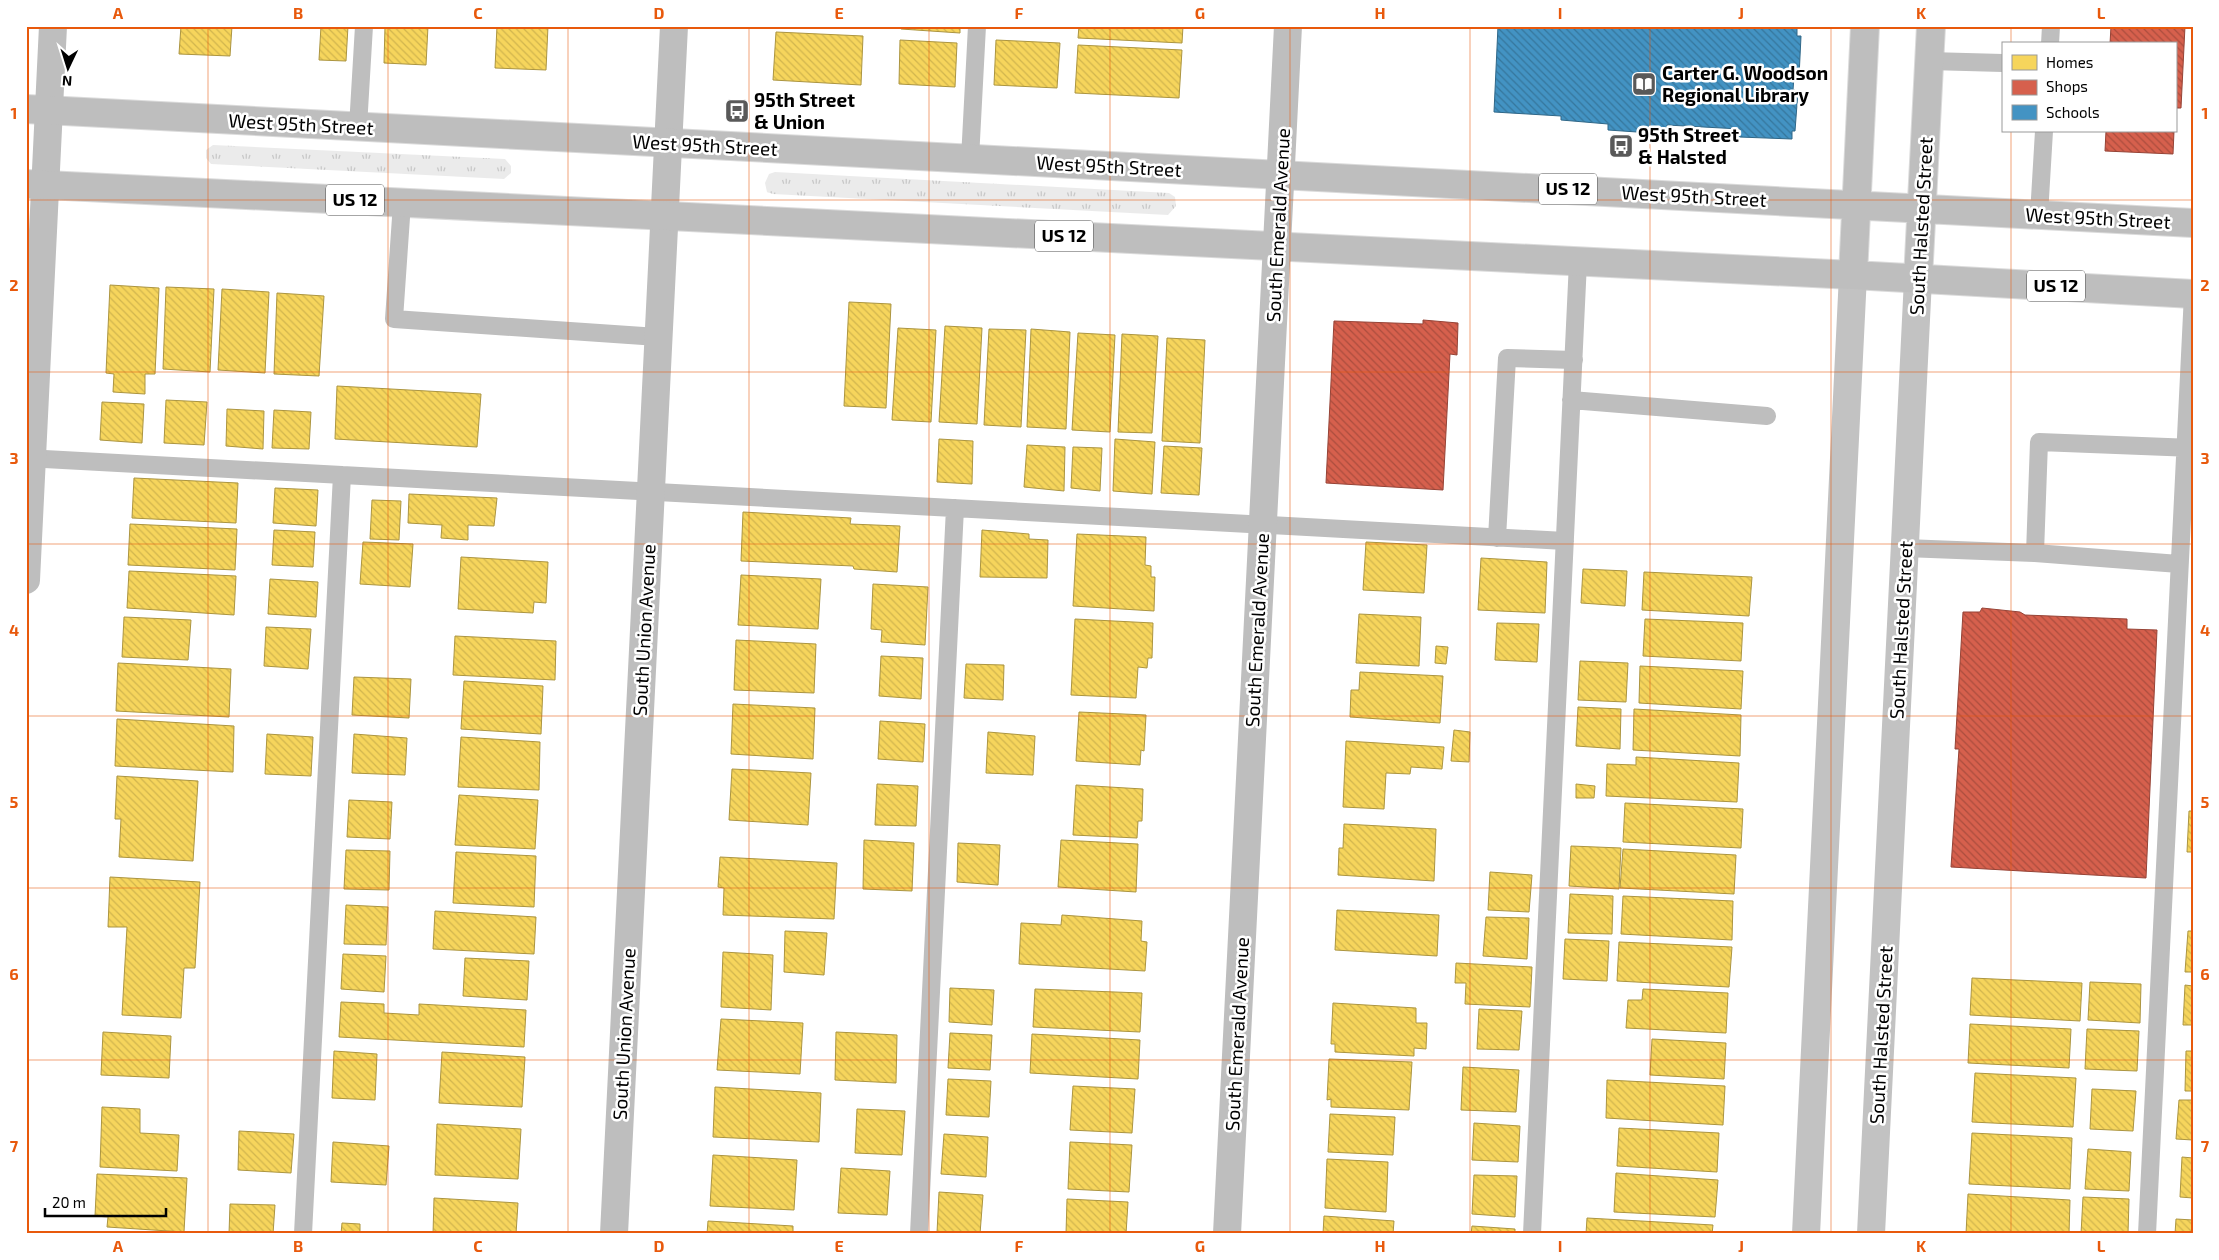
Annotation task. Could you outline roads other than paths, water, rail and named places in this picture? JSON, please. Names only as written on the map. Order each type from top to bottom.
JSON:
[{"type":"main road","points":[[26,580],[38,109],[53,26]]},
{"type":"main road","name":"South Union Avenue","points":[[614,1234],[674,26]]},
{"type":"main road","name":"South Emerald Avenue","points":[[1227,1234],[1288,26]]},
{"type":"main road","points":[[1806,1234],[1865,26]]},
{"type":"main road","name":"South Halsted Street","points":[[1871,1234],[1931,26]]},
{"type":"main road","name":"West 95th Street","points":[[38,109],[668,144],[1280,174],[2193,223]]},
{"type":"main road","name":"US 12","points":[[36,184],[1918,278],[2193,294]]},
{"type":"lane","points":[[358,127],[364,26]]},
{"type":"lane","points":[[970,159],[977,26]]},
{"type":"lane","points":[[2050,42],[2051,26]]},
{"type":"lane","points":[[1929,61],[2002,63]]},
{"type":"lane","points":[[2039,214],[2044,132]]},
{"type":"lane","points":[[402,203],[394,319],[658,336]]},
{"type":"lane","points":[[1532,1234],[1578,262]]},
{"type":"lane","points":[[2147,1234],[2179,564],[2189,448],[2193,294]]},
{"type":"lane","points":[[1497,538],[1507,358],[1574,360]]},
{"type":"lane","points":[[1571,400],[1767,416]]},
{"type":"lane","points":[[2035,553],[2039,442],[2189,448]]},
{"type":"lane","points":[[29,458],[1565,541]]},
{"type":"lane","points":[[303,1234],[342,475]]},
{"type":"lane","points":[[919,1234],[955,508]]},
{"type":"lane","points":[[1905,548],[2035,553],[2179,564]]},
{"type":"place","name":"Carter G. Woodson Regional Library","points":[[1644,84]]},
{"type":"place","name":"95th Street & Union","points":[[737,111]]},
{"type":"place","name":"95th Street & Halsted","points":[[1621,146]]}]
